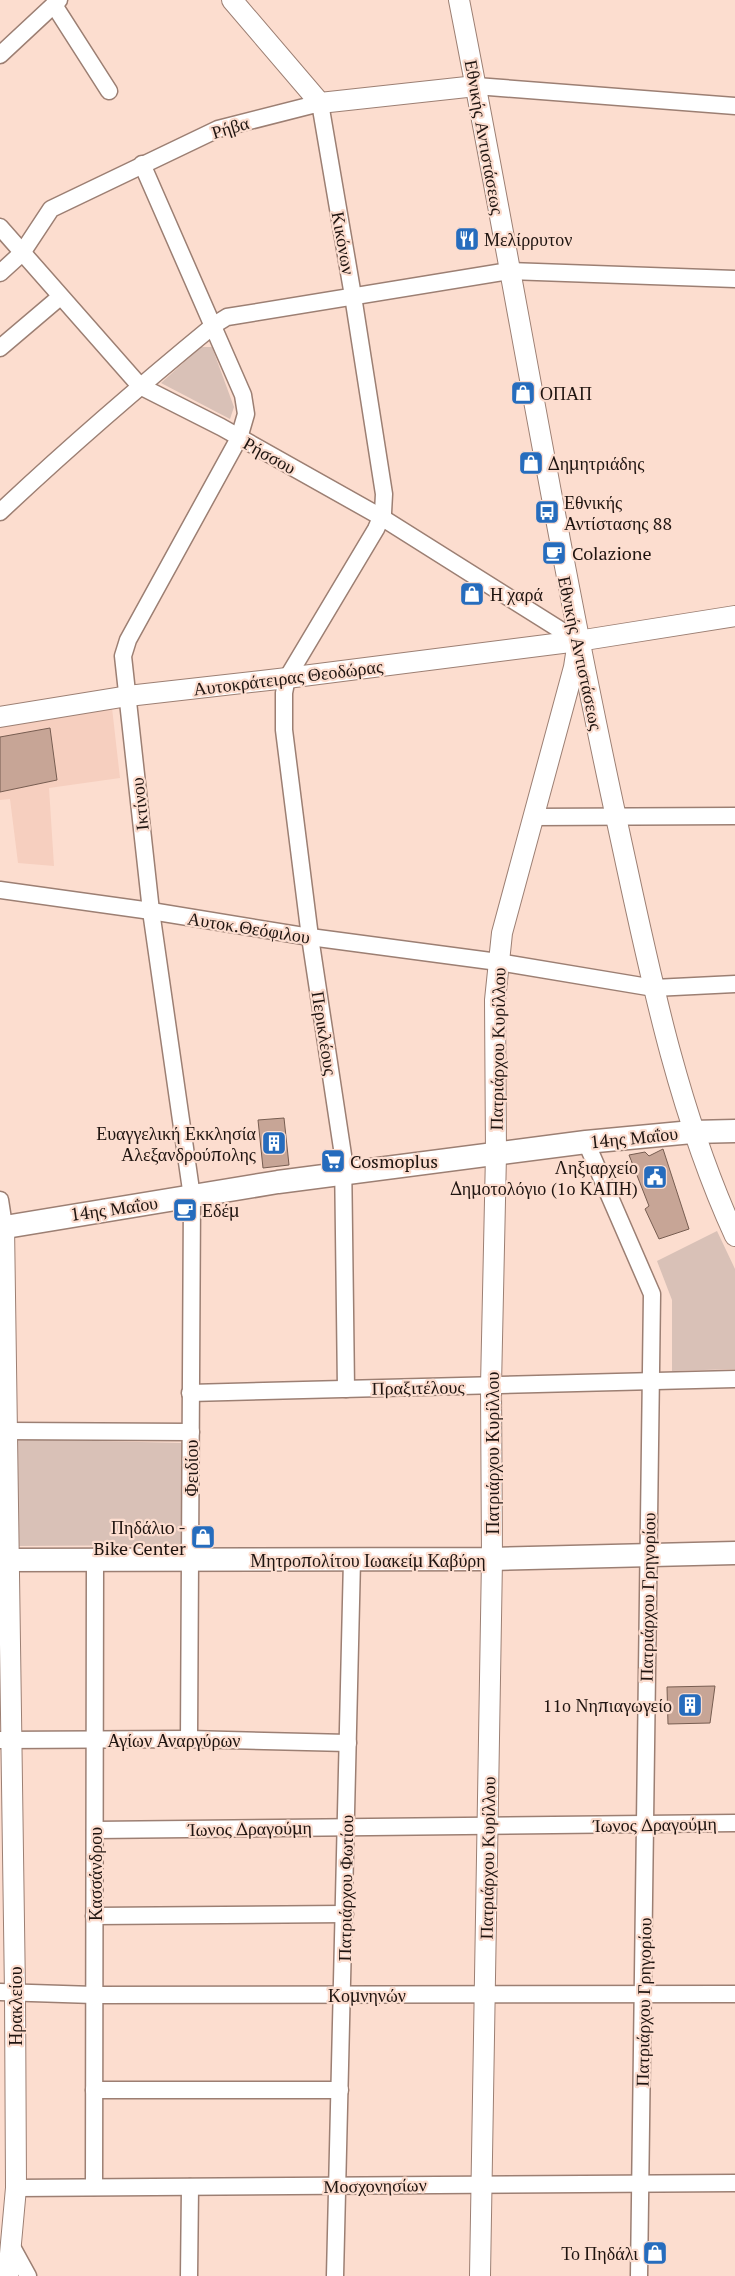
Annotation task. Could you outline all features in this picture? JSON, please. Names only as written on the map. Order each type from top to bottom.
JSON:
[{"type":"main road","name":"14ης Μαΐου","points":[[2,1227],[344,1174],[586,1142],[692,1132],[735,1131]]},
{"type":"main road","name":"Μητροπολίτου Ιωακείμ Καβύρη","points":[[4,1560],[492,1559],[735,1553]]},
{"type":"street","points":[[232,0],[320,103]]},
{"type":"street","name":"Εθνικής Αντιστάσεως","points":[[459,0],[578,641],[654,988],[692,1132],[735,1236]]},
{"type":"street","points":[[0,55],[57,2],[109,91]]},
{"type":"street","points":[[476,86],[735,106]]},
{"type":"street","name":"Ρήβα","points":[[0,274],[22,253],[51,209],[218,129],[320,103],[476,86]]},
{"type":"street","name":"Κικόνων","points":[[320,103],[354,296],[382,472],[384,503],[381,517]]},
{"type":"street","name":"Ικτίνου","points":[[142,164],[214,324],[246,407],[240,438],[124,648],[151,911],[192,1197]]},
{"type":"street","name":"Ρήσσου","points":[[0,227],[140,386],[240,438],[381,517],[578,641]]},
{"type":"street","points":[[0,512],[71,446],[214,324],[237,314],[510,271],[735,278]]},
{"type":"street","points":[[0,348],[60,297]]},
{"type":"street","points":[[286,678],[365,548],[381,517]]},
{"type":"street","name":"Αυτοκράτειρας Θεοδώρας","points":[[0,717],[128,696],[578,641],[735,616]]},
{"type":"street","name":"Πατριάρχου Κυρίλλου","points":[[480,2276],[492,1559],[491,1386],[496,1154],[495,1000],[502,934],[574,667],[578,641]]},
{"type":"street","name":"Περικλέους","points":[[286,678],[284,730],[310,938],[342,1148],[344,1174],[346,1389]]},
{"type":"street","points":[[533,817],[735,816]]},
{"type":"street","name":"Αυτοκ.Θεόφιλου","points":[[0,890],[151,911],[310,938],[498,962],[654,988],[735,984]]},
{"type":"street","name":"Πατριάρχου Γρηγορίου","points":[[586,1142],[652,1294],[647,1555],[639,2276]]},
{"type":"street","name":"Φειδίου","points":[[189,1739],[192,1561],[190,1393],[192,1197]]},
{"type":"street","points":[[0,1200],[2,1227]]},
{"type":"street","name":"Ηρακλείου","points":[[2,1227],[6,1431],[4,1560],[8,1992],[16,2188],[5,2253]]},
{"type":"street","name":"Πραξιτέλους","points":[[190,1393],[735,1379]]},
{"type":"street","points":[[6,1431],[191,1432]]},
{"type":"street","name":"Κασσάνδρου","points":[[94,2187],[95,1560]]},
{"type":"street","name":"Πατριάρχου Φωτίου","points":[[335,2276],[352,1560]]},
{"type":"street","name":"Αγίων Αναργύρων","points":[[6,1740],[189,1739],[348,1743]]},
{"type":"street","name":"Ίωνος Δραγούμη","points":[[95,1830],[735,1823]]},
{"type":"street","points":[[94,1916],[345,1914]]},
{"type":"street","name":"Κομνηνών","points":[[8,1992],[94,1995],[735,1994]]},
{"type":"street","points":[[94,2090],[340,2090]]},
{"type":"street","name":"Μοσχονησίων","points":[[16,2188],[735,2183]]},
{"type":"street","points":[[189,2276],[190,2187]]},
{"type":"street","points":[[5,2253],[8,2276]]},
{"type":"street","points":[[5,2253],[28,2276]]},
{"type":"shaded area","points":[[201,347],[212,347],[234,407],[230,419],[161,383]]},
{"type":"shaded area","points":[[112,708],[120,778],[49,788],[54,866],[18,863],[10,799],[0,800],[0,726]]},
{"type":"shaded area","points":[[717,1231],[735,1269],[735,1369],[672,1371],[672,1300],[657,1261]]},
{"type":"shaded area","points":[[13,1439],[183,1443],[183,1545],[16,1546]]},
{"type":"building","points":[[50,728],[57,780],[0,792],[0,737]]},
{"type":"building","name":"Ευαγγελική Εκκλησία Αλεξανδρούπολης","points":[[284,1118],[289,1165],[263,1168],[258,1120]]},
{"type":"building","name":"Ληξιαρχείο Δημοτολόγιο (1ο ΚΑΠΗ)","points":[[663,1149],[689,1229],[659,1239],[645,1209],[649,1206],[629,1155],[645,1152],[649,1156]]},
{"type":"building","name":"11ο Νηπιαγωγείο","points":[[715,1686],[710,1723],[668,1724],[667,1687]]},
{"type":"place","name":"Μελίρρυτον","points":[[467,239]]},
{"type":"place","name":"ΟΠΑΠ","points":[[523,393]]},
{"type":"place","name":"Δημητριάδης","points":[[531,463]]},
{"type":"place","name":"Εθνικής Αντίστασης 88","points":[[547,512]]},
{"type":"place","name":"Colazione","points":[[554,553]]},
{"type":"place","name":"Η χαρά","points":[[472,594]]},
{"type":"place","name":"Ευαγγελική Εκκλησία Αλεξανδρούπολης","points":[[274,1143]]},
{"type":"place","name":"Cosmoplus","points":[[333,1161]]},
{"type":"place","name":"Ληξιαρχείο Δημοτολόγιο (1ο ΚΑΠΗ)","points":[[655,1177]]},
{"type":"place","name":"Εδέμ","points":[[185,1210]]},
{"type":"place","name":"Πηδάλιo - Bike Center","points":[[203,1537]]},
{"type":"place","name":"11ο Νηπιαγωγείο","points":[[690,1705]]},
{"type":"place","name":"Το Πηδάλι","points":[[655,2253]]}]
